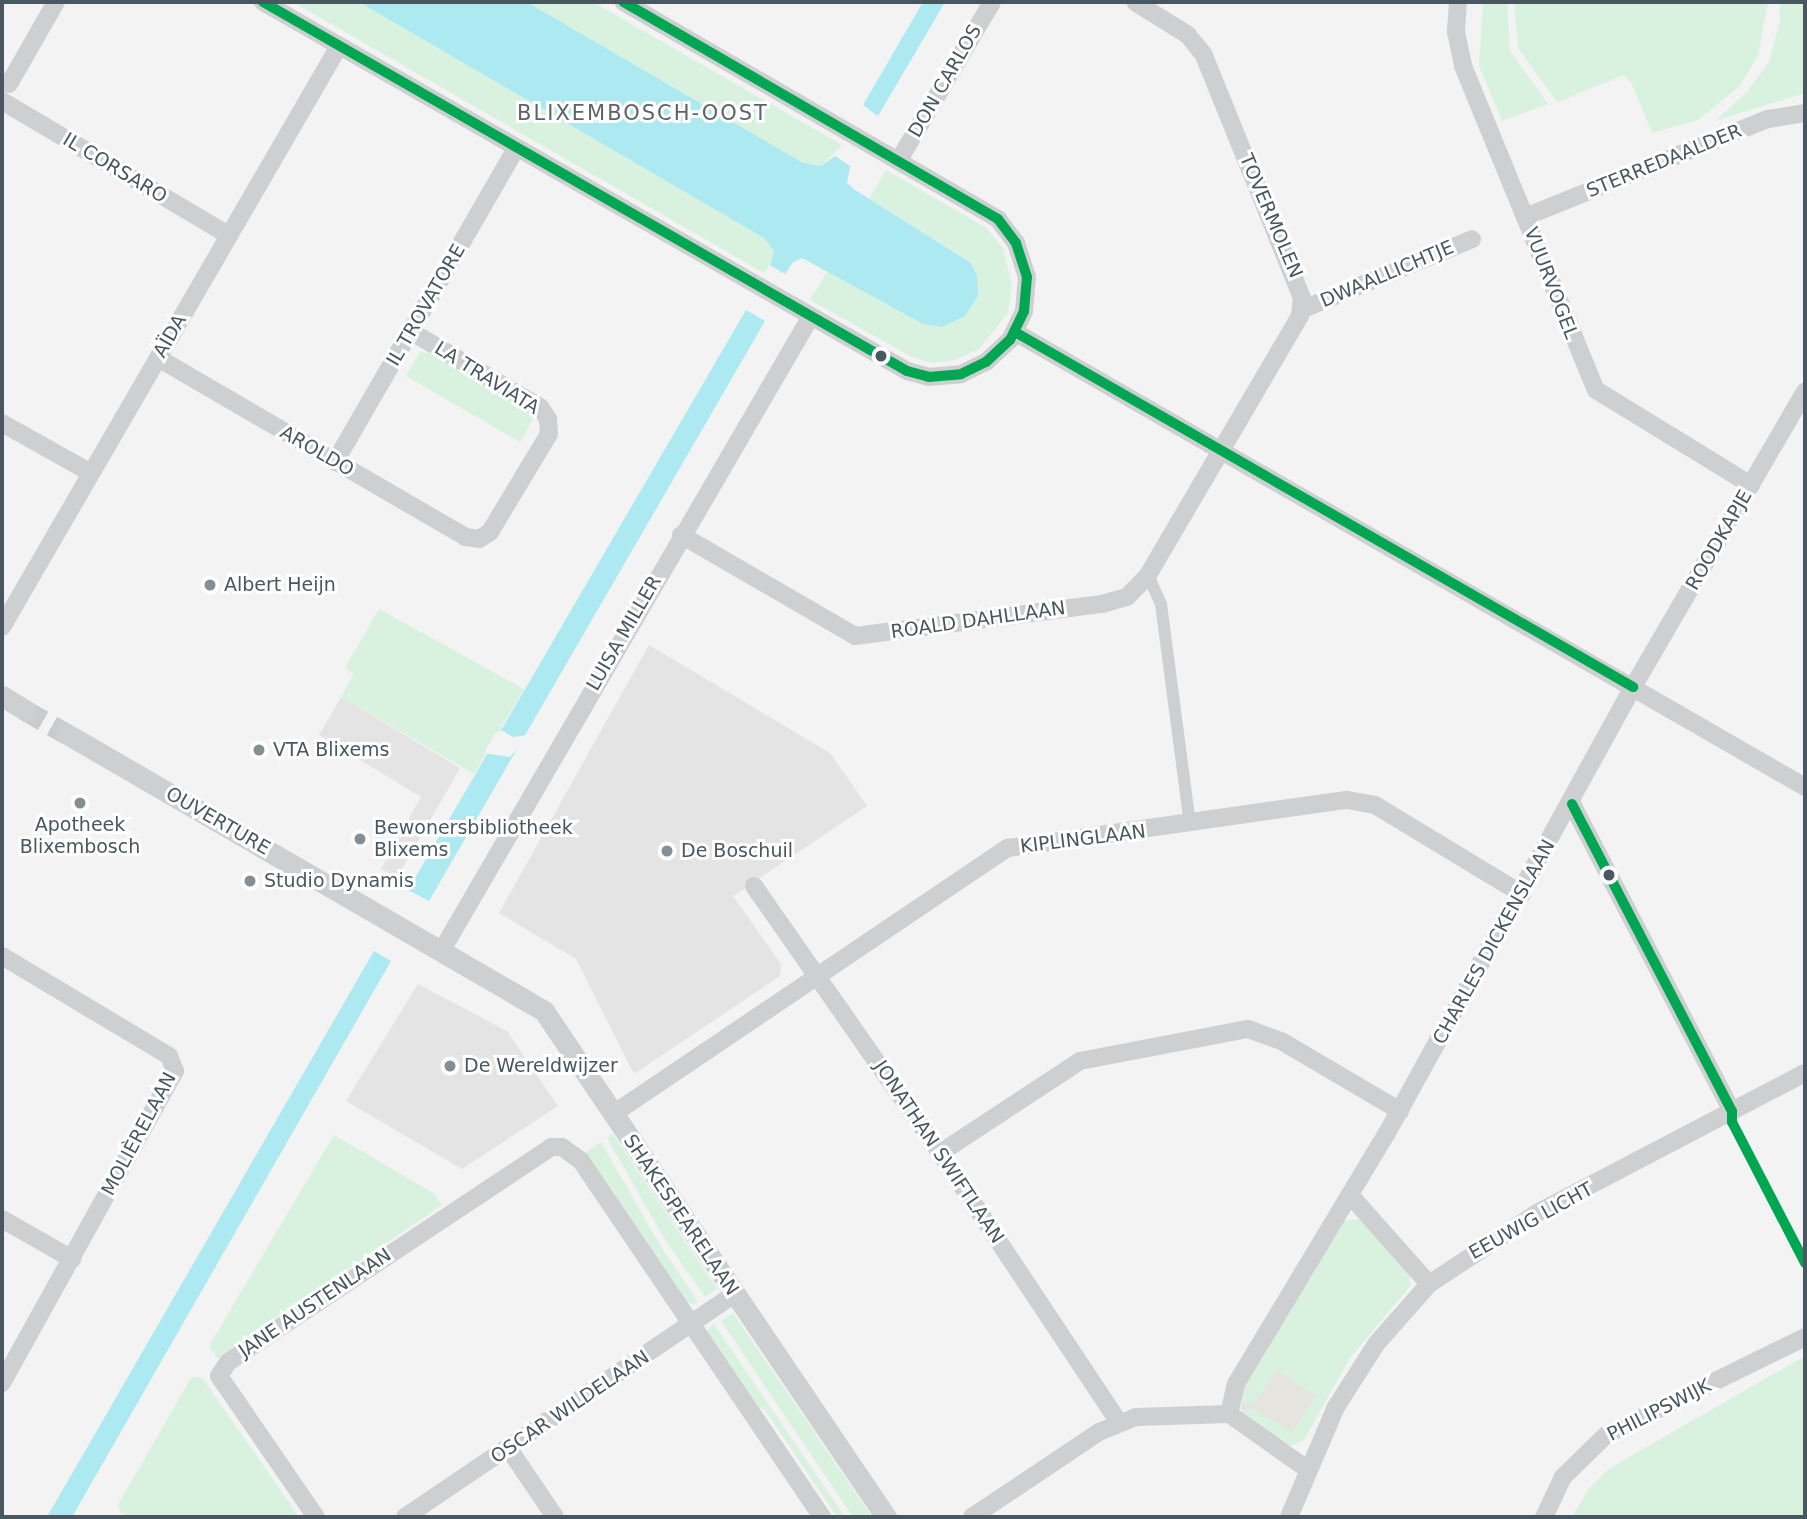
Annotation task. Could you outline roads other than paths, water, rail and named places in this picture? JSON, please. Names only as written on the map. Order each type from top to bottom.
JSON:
[{"type":"street","points":[[5,93],[56,2]]},
{"type":"street","points":[[263,2],[880,359],[929,377],[975,368],[995,355],[1015,332],[1024,311],[1027,277],[1012,236],[988,212],[623,2]]},
{"type":"street","name":"DON CARLOS","points":[[899,160],[992,2]]},
{"type":"street","name":"TOVERMOLEN","points":[[1135,2],[1188,35],[1204,55],[1300,285],[1301,310]]},
{"type":"street","name":"VUURVOGEL","points":[[1458,2],[1456,32],[1463,66],[1596,390],[1751,485]]},
{"type":"street","name":"AÏDA","points":[[2,627],[339,46]]},
{"type":"street","name":"IL CORSARO","points":[[5,93],[229,235]]},
{"type":"street","name":"STERREDAALDER","points":[[1525,217],[1768,119],[1805,113]]},
{"type":"street","name":"IL TROVATORE","points":[[335,461],[516,148]]},
{"type":"street","name":"DWAALLICHTJE","points":[[1301,310],[1472,239]]},
{"type":"street","points":[[1220,451],[1301,310]]},
{"type":"street","name":"LUISA MILLER","points":[[442,950],[681,535],[810,318]]},
{"type":"street","name":"LA TRAVIATA","points":[[410,331],[540,407],[548,419],[549,434],[490,533],[479,539]]},
{"type":"street","points":[[1015,332],[1805,787]]},
{"type":"street","name":"AROLDO","points":[[158,358],[465,537],[479,539]]},
{"type":"street","name":"ROODKAPJE","points":[[1633,687],[1805,391]]},
{"type":"street","points":[[2,423],[91,473]]},
{"type":"street","name":"ROALD DAHLLAAN","points":[[681,535],[855,636],[1102,604],[1127,597],[1148,575],[1220,451]]},
{"type":"street","points":[[1148,575],[1161,604],[1190,825]]},
{"type":"street","name":"CHARLES DICKENSLAAN","points":[[1229,1414],[1236,1384],[1399,1111],[1572,804],[1633,687]]},
{"type":"street","points":[[2,696],[25,710]]},
{"type":"street","name":"OUVERTURE","points":[[67,734],[442,950]]},
{"type":"street","name":"KIPLINGLAAN","points":[[613,1114],[1007,848],[1190,825],[1347,800],[1362,802],[1522,894]]},
{"type":"street","points":[[1572,804],[1732,1111]]},
{"type":"street","name":"JONATHAN SWIFTLAAN","points":[[754,886],[940,1153],[1118,1421]]},
{"type":"street","name":"SHAKESPEARELAAN","points":[[442,950],[544,1011],[886,1517]]},
{"type":"street","name":"MOLIÈRELAAN","points":[[2,956],[174,1063],[175,1072],[2,1383]]},
{"type":"street","points":[[940,1153],[1080,1061],[1248,1029],[1283,1042],[1399,1111]]},
{"type":"street","name":"EEUWIG LICHT","points":[[1289,1517],[1307,1469],[1336,1407],[1377,1343],[1429,1284],[1510,1229],[1805,1073]]},
{"type":"street","name":"JANE AUSTENLAAN","points":[[316,1517],[219,1376],[228,1362],[551,1147],[562,1147],[581,1161],[691,1325]]},
{"type":"street","points":[[1350,1195],[1429,1284]]},
{"type":"street","points":[[2,1219],[72,1259]]},
{"type":"street","name":"OSCAR WILDELAAN","points":[[405,1517],[734,1294]]},
{"type":"street","points":[[691,1325],[822,1517]]},
{"type":"street","name":"PHILIPSWIJK","points":[[1544,1517],[1563,1477],[1606,1435],[1805,1337]]},
{"type":"street","points":[[972,1517],[1118,1421],[1229,1414],[1307,1469]]},
{"type":"street","points":[[509,1449],[555,1517]]},
{"type":"water","points":[[359,2],[527,2],[803,163],[821,166],[835,156],[850,166],[847,183],[855,190],[970,262],[977,275],[978,296],[965,316],[942,327],[923,324],[802,258],[793,262],[785,274],[770,265],[774,251],[764,238]]},
{"type":"water","points":[[923,2],[945,2],[878,116],[863,105]]},
{"type":"water","points":[[746,310],[765,321],[429,901],[408,890]]},
{"type":"water","points":[[374,951],[391,961],[72,1517],[47,1517]]},
{"type":"tunnel","points":[[25,710],[67,734]]},
{"type":"place","name":"Albert Heijn","points":[[210,585]]},
{"type":"place","name":"VTA Blixems","points":[[259,750]]},
{"type":"place","name":"Apotheek Blixembosch","points":[[80,803]]},
{"type":"place","name":"Bewonersbibliotheek Blixems","points":[[360,839]]},
{"type":"place","name":"De Boschuil","points":[[667,851]]},
{"type":"place","name":"Studio Dynamis","points":[[250,881]]},
{"type":"place","name":"De Wereldwijzer","points":[[450,1066]]},
{"type":"district","name":"BLIXEMBOSCH-OOST","points":[[643,113]]}]
